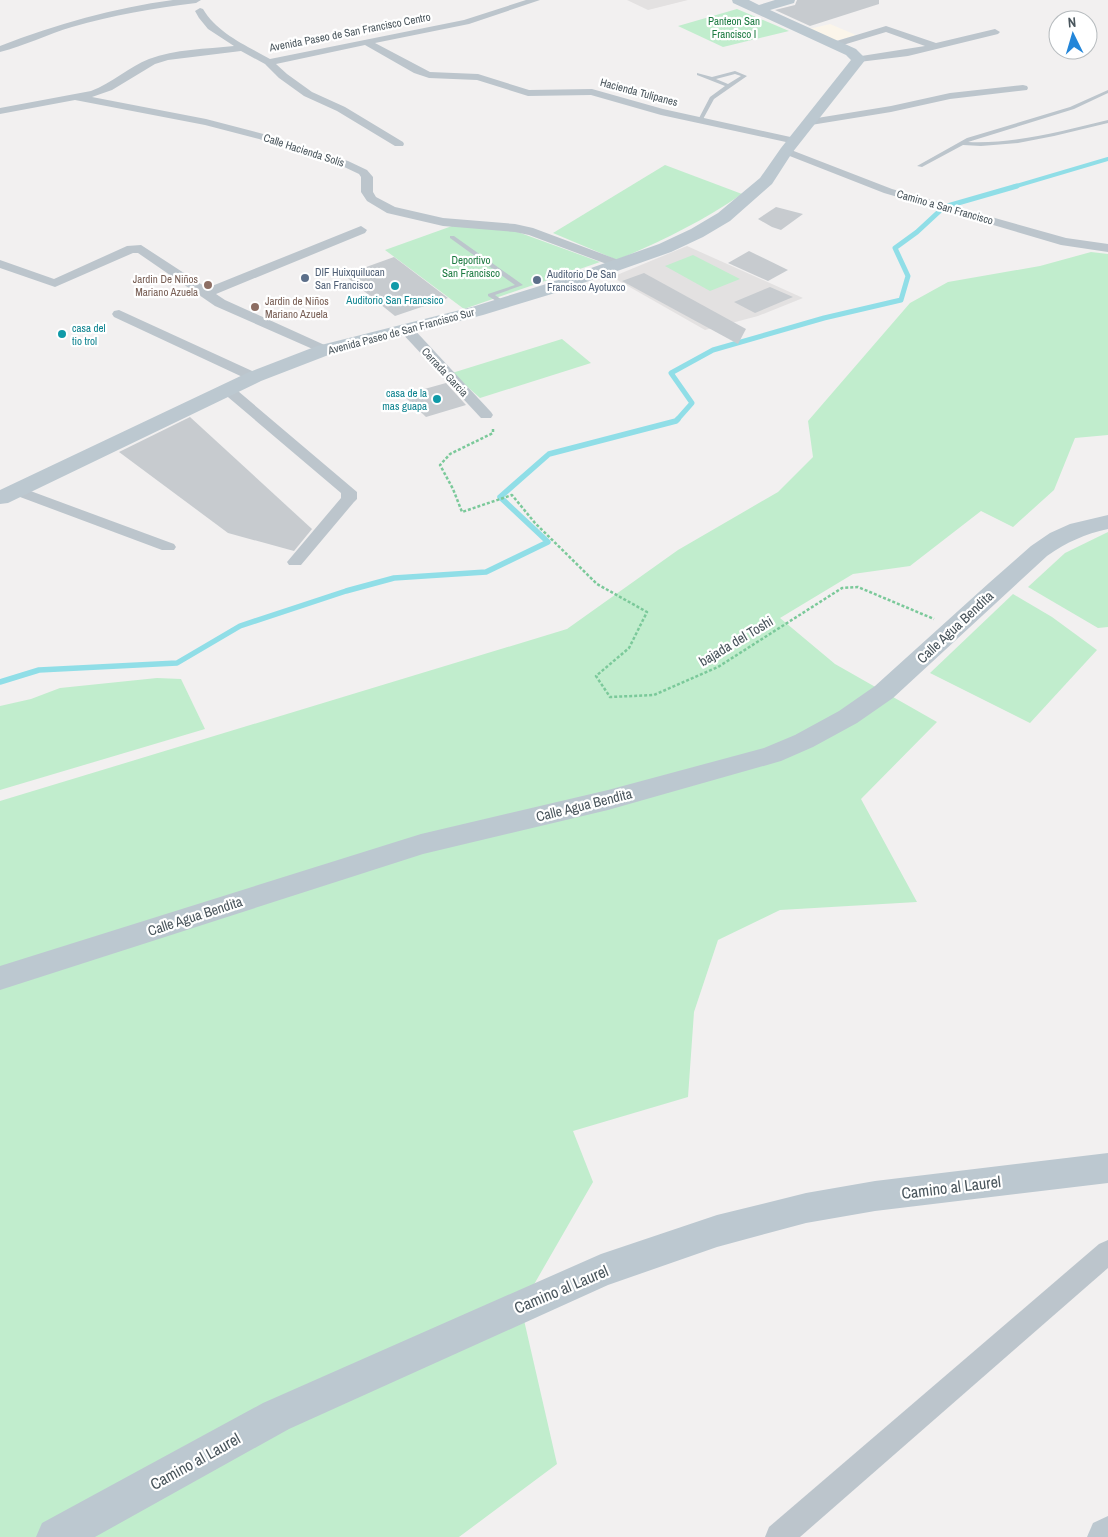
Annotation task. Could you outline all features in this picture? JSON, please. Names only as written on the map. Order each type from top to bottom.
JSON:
[{"type":"main road","points":[[738,0],[833,45],[852,52],[859,59]]},
{"type":"main road","points":[[758,9],[789,0]]},
{"type":"main road","name":"Avenida Paseo de San Francisco Sur","points":[[8,494],[227,389],[324,350],[503,303],[620,265],[697,234],[724,217],[766,181],[859,59]]},
{"type":"main road","name":"Calle Agua Bendita","points":[[0,978],[421,844],[608,800],[772,755],[804,741],[848,717],[884,692],[997,588],[1058,538],[1078,528],[1108,522]]},
{"type":"main road","name":"Camino al Laurel","points":[[56,1537],[276,1416],[610,1268],[717,1231],[806,1208],[875,1196],[1108,1168]]},
{"type":"street","points":[[0,49],[51,30],[92,18],[144,7],[196,0]]},
{"type":"street","name":"Avenida Paseo de San Francisco Centro","points":[[200,11],[201,16],[209,24],[243,48],[269,62],[466,22],[535,0]]},
{"type":"street","points":[[0,41],[98,6]]},
{"type":"street","points":[[833,45],[886,29],[935,46]]},
{"type":"street","points":[[859,59],[897,55],[995,32]]},
{"type":"street","name":"Hacienda Tulipanes","points":[[366,42],[418,71],[429,74],[478,77],[528,93],[592,92],[791,146]]},
{"type":"street","points":[[0,111],[78,98],[108,88],[151,62],[167,57],[243,48]]},
{"type":"street","points":[[269,62],[283,76],[308,94],[341,109],[399,144]]},
{"type":"street","points":[[811,122],[891,109],[950,96],[1022,88]]},
{"type":"street","name":"Calle Hacienda Solís","points":[[78,98],[206,122],[288,145],[344,163],[363,172],[367,177],[367,192],[371,199],[391,210],[443,222],[516,228],[533,232],[620,265]]},
{"type":"street","name":"Camino a San Francisco","points":[[791,146],[888,191],[954,208],[1065,242],[1108,248]]},
{"type":"street","points":[[207,293],[361,230]]},
{"type":"street","points":[[0,264],[55,283],[136,248],[140,249],[220,303],[260,323],[324,350]]},
{"type":"street","points":[[118,314],[254,377]]},
{"type":"street","name":"Cerrada Garcia","points":[[405,328],[486,415]]},
{"type":"street","points":[[227,389],[349,492],[348,499],[295,562]]},
{"type":"street","points":[[8,494],[168,547]]},
{"type":"street","points":[[779,1537],[1108,1252]]},
{"type":"lane","points":[[700,120],[712,98],[746,76],[735,72],[712,80]]},
{"type":"lane","points":[[699,74],[728,86]]},
{"type":"lane","points":[[920,166],[961,143],[1072,108],[1108,91]]},
{"type":"lane","points":[[961,143],[993,144],[1034,139],[1108,121]]},
{"type":"lane","points":[[452,237],[520,285],[490,295],[503,303]]},
{"type":"path","name":"bajada del Toshi","points":[[486,415],[494,424],[493,433],[450,454],[440,466],[453,488],[462,512],[512,495],[535,523],[597,584],[647,612],[629,648],[596,676],[610,697],[654,695],[718,667],[842,588],[858,587],[939,621]]},
{"type":"shaded area","points":[[627,0],[688,0],[648,10]]},
{"type":"shaded area","points":[[830,24],[856,35],[835,41],[809,29]]},
{"type":"shaded area","points":[[687,246],[803,298],[758,316],[705,330],[612,277]]},
{"type":"green space","name":"Panteon San Francisco I","points":[[737,9],[789,31],[723,47],[678,26]]},
{"type":"green space","points":[[665,165],[742,194],[681,230],[617,260],[553,233]]},
{"type":"green space","name":"Deportivo San Francisco","points":[[452,226],[515,231],[600,262],[464,309],[385,250]]},
{"type":"green space","points":[[1091,252],[1108,254],[1108,435],[1075,438],[1054,490],[1013,527],[981,511],[910,566],[853,574],[780,618],[835,664],[937,722],[861,799],[917,902],[780,910],[718,940],[694,1012],[688,1097],[573,1131],[593,1182],[521,1307],[557,1464],[459,1537],[0,1537],[0,801],[567,629],[678,550],[778,492],[813,457],[808,421],[910,303],[948,282],[1040,266]]},
{"type":"green space","points":[[693,255],[740,279],[710,291],[665,266]]},
{"type":"green space","points":[[562,339],[591,363],[480,398],[452,373]]},
{"type":"green space","points":[[1108,532],[1108,627],[1098,628],[1028,587],[1065,553]]},
{"type":"green space","points":[[1013,594],[1052,617],[1097,650],[1030,723],[930,673]]},
{"type":"green space","points":[[157,678],[181,679],[205,729],[0,790],[0,706],[31,699],[60,688]]},
{"type":"building","points":[[797,0],[879,0],[879,4],[810,26],[775,10],[795,5]]},
{"type":"building","points":[[776,207],[803,214],[781,230],[758,219]]},
{"type":"building","points":[[749,251],[788,270],[768,281],[728,263]]},
{"type":"building","name":"Auditorio San Francsico","points":[[394,257],[448,298],[395,316],[344,275]]},
{"type":"building","points":[[644,273],[746,329],[738,344],[622,281]]},
{"type":"building","points":[[770,287],[793,297],[755,313],[734,302]]},
{"type":"building","name":"casa de la mas guapa","points":[[446,383],[466,405],[426,417],[403,395]]},
{"type":"building","points":[[190,417],[312,529],[294,551],[228,533],[119,452]]},
{"type":"waterway","points":[[1013,187],[1108,159]]},
{"type":"waterway","points":[[677,420],[692,403],[671,373],[713,350],[824,318],[901,300],[908,276],[895,248],[917,232],[944,207],[1017,186]]},
{"type":"waterway","points":[[0,682],[39,670],[177,663],[240,626],[346,591],[394,578],[486,572],[548,542],[500,497],[549,454],[677,420]]},
{"type":"place","name":"DIF Huixquilucan San Francisco","points":[[305,278]]},
{"type":"place","name":"Auditorio De San Francisco Ayotuxco","points":[[537,280]]},
{"type":"place","name":"Jardin De Niños Mariano Azuela","points":[[208,285]]},
{"type":"place","name":"Auditorio San Francsico","points":[[395,286]]},
{"type":"place","name":"Jardin de Niños Mariano Azuela","points":[[255,307]]},
{"type":"place","name":"casa del tio trol","points":[[62,334]]},
{"type":"place","name":"casa de la mas guapa","points":[[437,399]]}]
